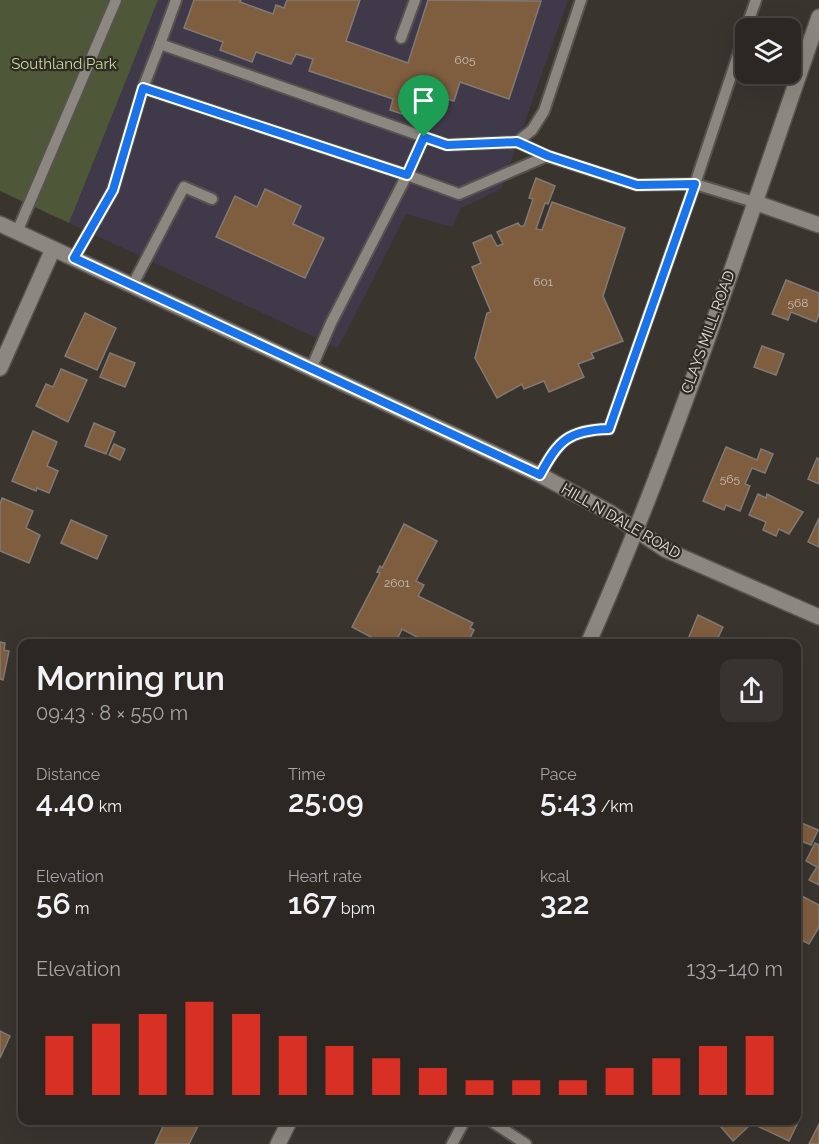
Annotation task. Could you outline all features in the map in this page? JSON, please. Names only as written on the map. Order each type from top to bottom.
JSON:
[{"type":"street","name":"CLAYS MILL ROAD","points":[[590,639],[635,530],[819,17]]},
{"type":"street","points":[[754,202],[819,225]]},
{"type":"street","name":"HILL N DALE ROAD","points":[[0,224],[540,475],[609,512],[666,550],[819,617]]},
{"type":"street","points":[[0,368],[53,249]]},
{"type":"street","points":[[278,1144],[288,1125]]},
{"type":"lane","points":[[17,232],[116,0]]},
{"type":"lane","points":[[74,258],[113,190],[143,88],[176,0]]},
{"type":"lane","points":[[401,38],[415,0]]},
{"type":"lane","points":[[517,142],[532,130],[544,111],[581,0]]},
{"type":"lane","points":[[750,18],[756,0]]},
{"type":"lane","points":[[160,44],[447,145],[517,142],[548,156],[637,185],[695,184],[754,202]]},
{"type":"lane","points":[[540,475],[553,451],[568,436],[588,430],[609,429],[735,63]]},
{"type":"lane","points":[[143,88],[459,194],[548,156]]},
{"type":"lane","points":[[311,369],[330,323],[407,175],[424,137]]},
{"type":"lane","points":[[132,286],[184,187],[212,199]]},
{"type":"lane","points":[[452,1144],[462,1125]]},
{"type":"lane","points":[[497,1125],[526,1144]]},
{"type":"shaded area","points":[[158,0],[568,0],[501,189],[461,208],[452,227],[406,214],[338,348],[69,223]]},
{"type":"green space","name":"Southland Park","points":[[0,0],[158,0],[69,223],[0,191]]},
{"type":"building","points":[[194,0],[241,0],[240,2],[273,14],[276,5],[284,8],[287,0],[360,0],[346,41],[408,63],[428,0],[541,1],[509,99],[460,82],[454,101],[439,97],[428,102],[421,120],[390,110],[393,99],[309,71],[313,59],[296,54],[291,64],[256,52],[252,62],[220,50],[223,42],[184,28]]},
{"type":"building","points":[[536,178],[555,186],[548,204],[545,203],[536,229],[542,230],[552,202],[625,228],[603,296],[623,341],[591,353],[594,358],[578,364],[584,377],[549,392],[544,381],[524,389],[522,384],[497,398],[475,358],[487,313],[491,312],[472,267],[481,263],[473,243],[491,235],[497,246],[503,244],[497,232],[518,223],[524,226],[533,199],[529,198]]},
{"type":"building","points":[[265,189],[301,206],[293,224],[324,238],[305,278],[216,237],[235,196],[257,207]]},
{"type":"building","points":[[786,280],[819,293],[819,314],[816,322],[791,312],[788,320],[772,314]]},
{"type":"building","points":[[85,313],[116,328],[97,370],[65,356]]},
{"type":"building","points":[[762,346],[784,354],[776,375],[754,367]]},
{"type":"building","points":[[110,353],[135,363],[125,387],[100,377]]},
{"type":"building","points":[[61,369],[87,380],[68,422],[36,406],[46,384],[53,387]]},
{"type":"building","points":[[94,423],[115,432],[106,454],[85,446]]},
{"type":"building","points":[[33,431],[57,442],[47,466],[58,471],[49,493],[37,488],[36,491],[12,481]]},
{"type":"building","points":[[114,444],[125,449],[120,460],[109,455]]},
{"type":"building","points":[[726,447],[757,460],[761,449],[773,454],[765,473],[752,468],[745,484],[750,486],[740,511],[726,505],[724,510],[703,501]]},
{"type":"building","points":[[817,458],[819,459],[819,484],[808,479]]},
{"type":"building","points":[[758,494],[766,498],[767,494],[803,512],[789,534],[779,529],[776,536],[763,530],[766,522],[749,515]]},
{"type":"building","points":[[2,498],[33,511],[26,528],[40,535],[29,563],[0,551]]},
{"type":"building","points":[[819,518],[819,547],[808,542]]},
{"type":"building","points":[[71,520],[107,536],[97,559],[61,543]]},
{"type":"building","points":[[404,524],[437,541],[416,581],[424,585],[418,596],[473,623],[470,628],[474,630],[470,639],[421,639],[402,629],[397,639],[375,639],[352,627],[380,573],[377,572],[380,566],[382,568]]},
{"type":"building","points":[[698,615],[723,627],[717,639],[688,639]]},
{"type":"building","points":[[0,642],[5,643],[4,650],[9,651],[3,680],[0,679]]},
{"type":"building","points":[[801,823],[818,830],[811,845],[801,841]]},
{"type":"building","points":[[815,843],[819,845],[819,885],[809,880],[817,867],[806,861]]},
{"type":"building","points":[[801,896],[819,905],[819,927],[809,944],[801,940]]},
{"type":"building","points":[[0,1031],[10,1036],[0,1058]]},
{"type":"building","points":[[819,1124],[819,1144],[809,1144]]},
{"type":"building","points":[[164,1125],[198,1125],[189,1144],[155,1144]]},
{"type":"building","points":[[723,1125],[749,1126],[733,1141],[721,1127]]},
{"type":"building","points":[[755,1125],[797,1125],[789,1141]]},
{"type":"route","points":[[143,88],[407,175],[424,137],[447,145],[517,142],[548,156],[637,185],[695,184],[609,429],[588,430],[568,436],[553,451],[540,475],[74,258],[98,220],[113,190],[143,88]]}]
